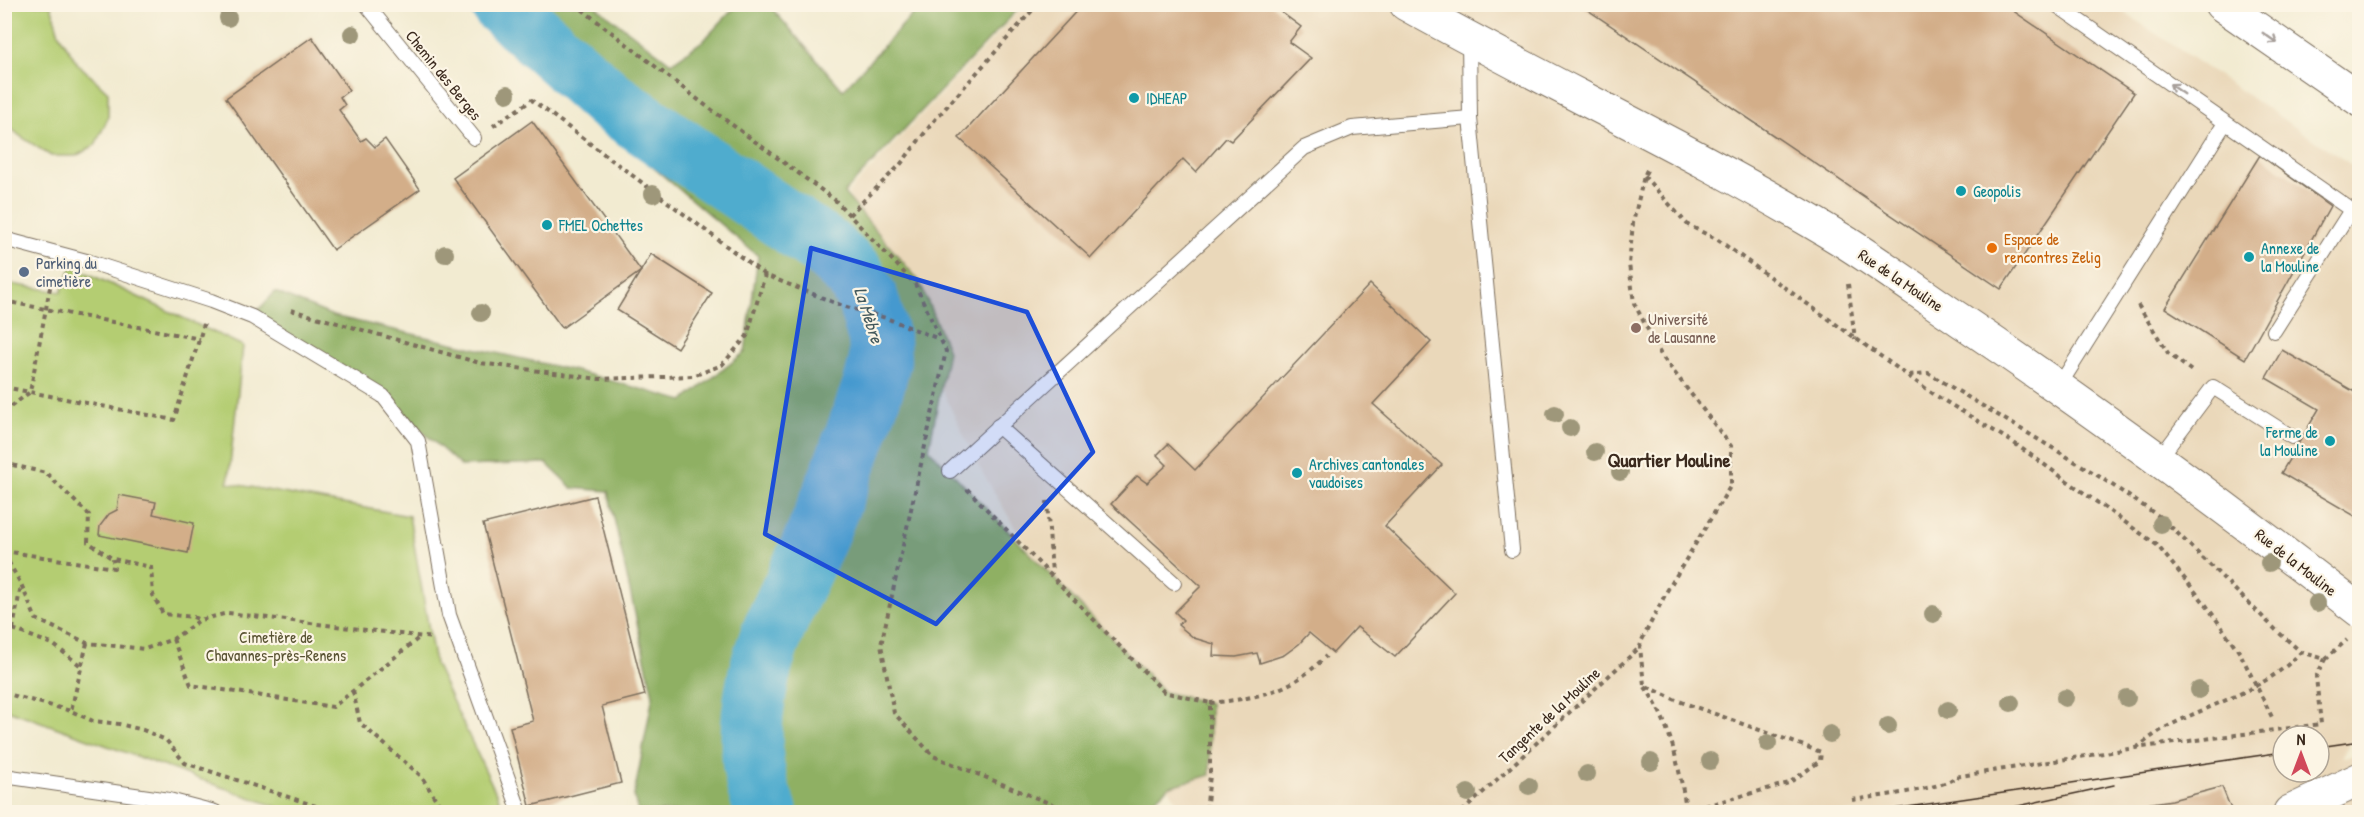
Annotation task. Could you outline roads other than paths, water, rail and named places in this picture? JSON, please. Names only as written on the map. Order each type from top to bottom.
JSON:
[{"type":"main road","name":"Rue de la Mouline","points":[[1406,4],[1469,39],[1665,139],[1843,241],[2059,386],[2159,459],[2355,624]]},
{"type":"main road","points":[[2221,4],[2360,99]]},
{"type":"main road","points":[[2290,813],[2360,779]]},
{"type":"lane","name":"Chemin des Berges","points":[[366,4],[474,138]]},
{"type":"lane","points":[[2055,4],[2355,213],[2274,331]]},
{"type":"lane","points":[[1469,39],[1470,118],[1512,550]]},
{"type":"lane","points":[[950,471],[1304,148],[1352,128],[1470,118]]},
{"type":"lane","points":[[2059,386],[2225,123]]},
{"type":"lane","points":[[4,239],[211,301],[252,317],[383,396],[418,441],[449,615],[520,813]]},
{"type":"lane","points":[[2159,459],[2213,387],[2292,437]]},
{"type":"lane","points":[[999,426],[1174,583]]},
{"type":"lane","points":[[4,776],[169,800],[215,813]]},
{"type":"waterway","name":"La Mèbre","points":[[501,4],[610,101],[826,248],[855,275],[868,300],[879,338],[880,360],[874,384],[810,552],[770,639],[756,688],[753,714],[753,765],[758,789],[767,812]]},
{"type":"tram line","points":[[2331,745],[2360,741]]},
{"type":"tram line","points":[[1873,812],[2271,754]]},
{"type":"tram line","points":[[1991,812],[2114,785]]},
{"type":"place","name":"IDHEAP","points":[[1134,98]]},
{"type":"place","name":"Geopolis","points":[[1961,191]]},
{"type":"place","name":"FMEL Ochettes","points":[[547,225]]},
{"type":"place","name":"Espace de rencontres Zelig","points":[[1992,248]]},
{"type":"place","name":"Annexe de la Mouline","points":[[2249,257]]},
{"type":"place","name":"Parking du cimetière","points":[[24,272]]},
{"type":"place","name":"Université de Lausanne","points":[[1636,328]]},
{"type":"place","name":"Ferme de la Mouline","points":[[2330,441]]},
{"type":"place","name":"Archives cantonales vaudoises","points":[[1297,473]]},
{"type":"district","name":"Quartier Mouline","points":[[1669,459]]},
{"type":"park label","name":"Cimetière de Chavannes-près-Renens","points":[[276,646]]}]
